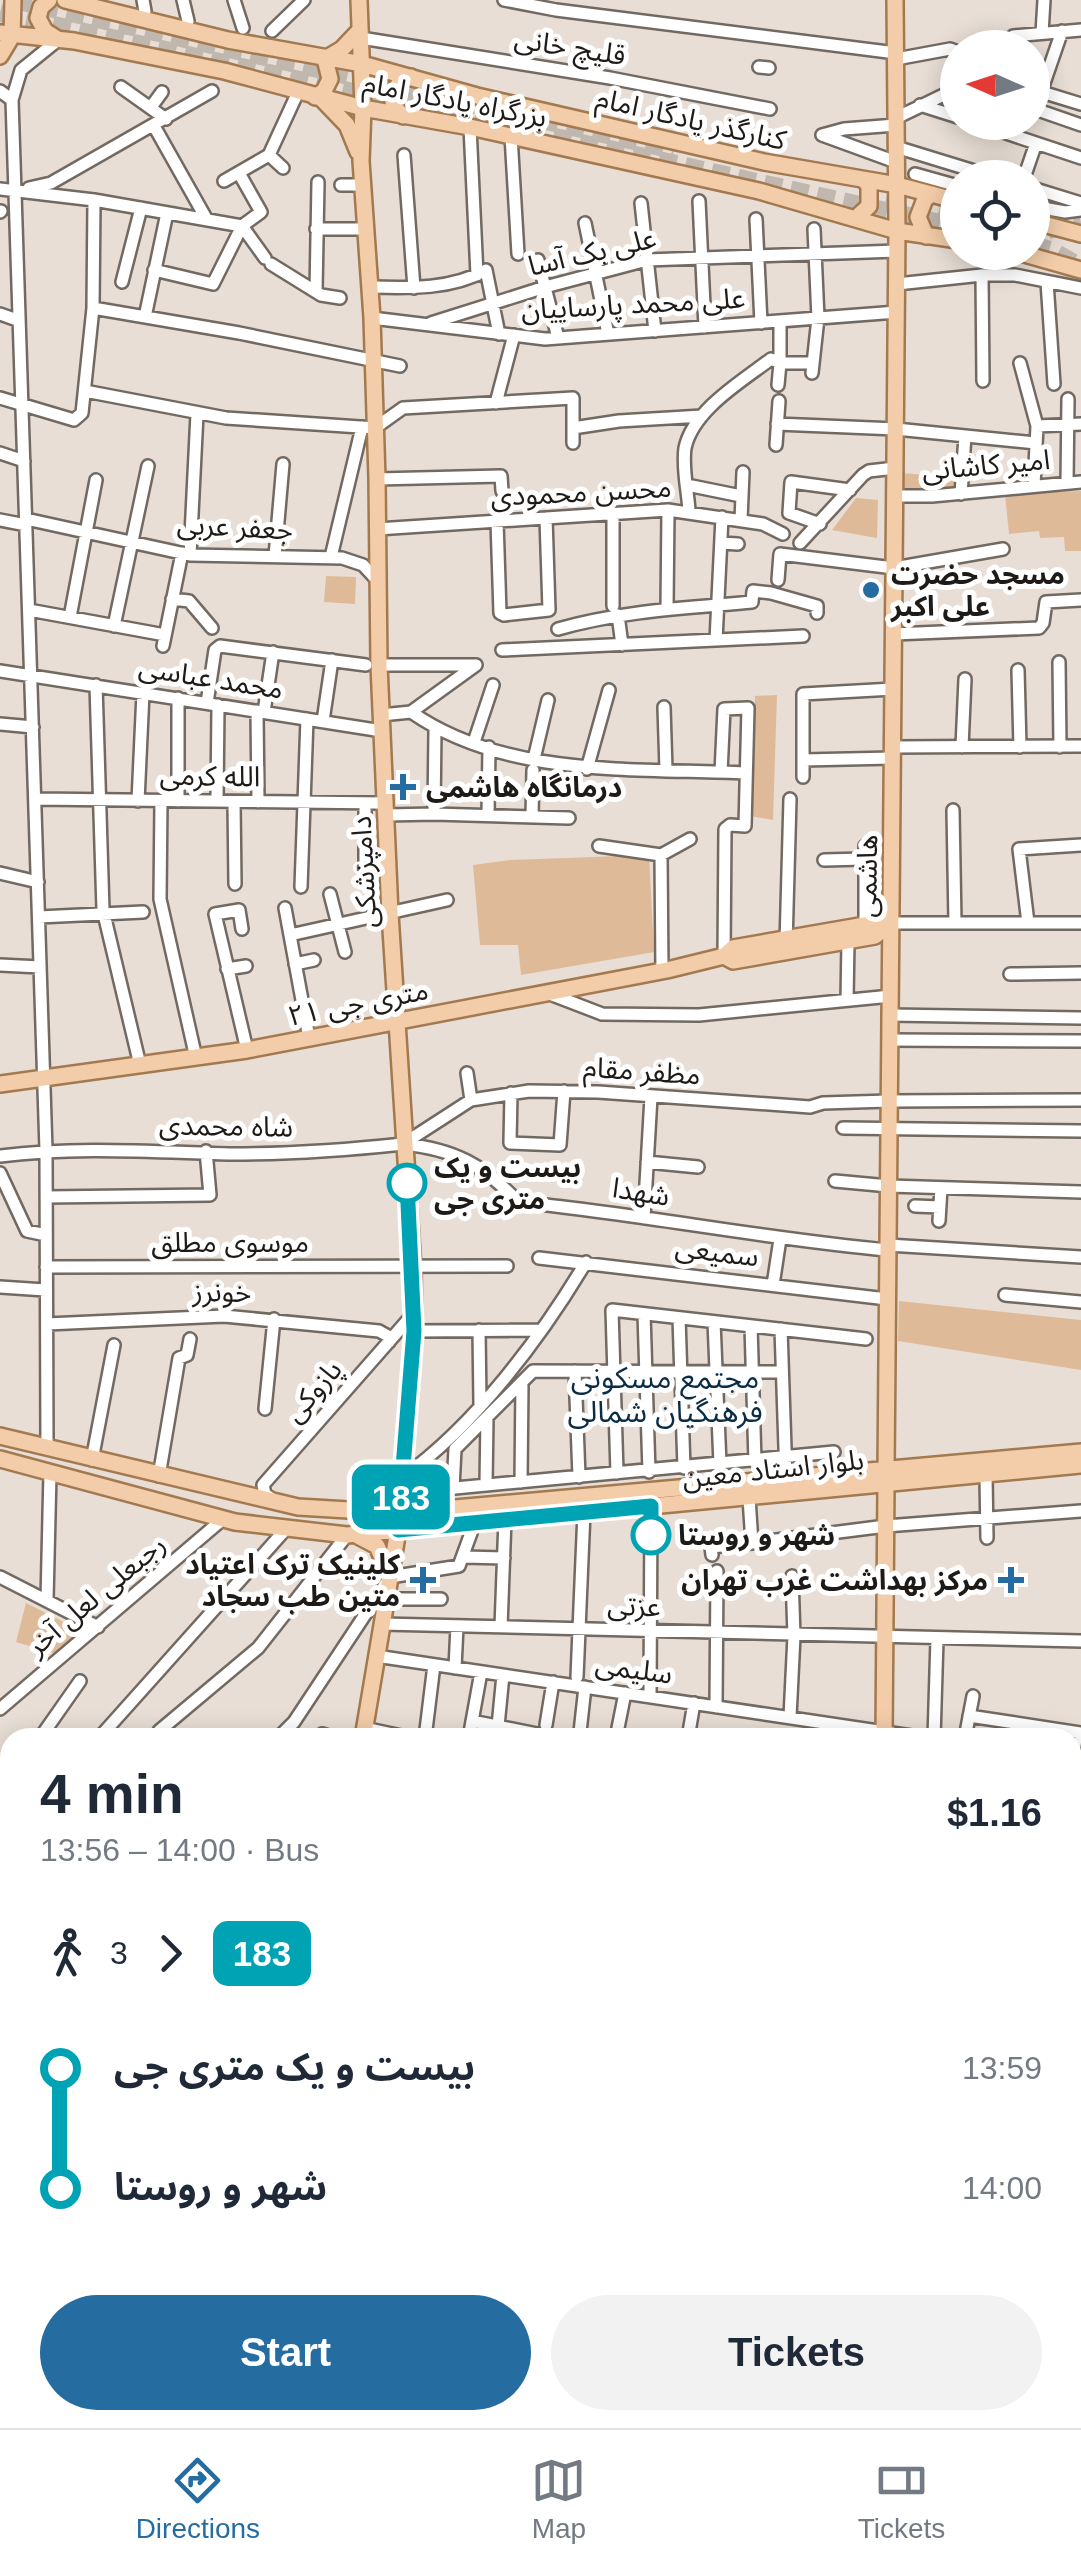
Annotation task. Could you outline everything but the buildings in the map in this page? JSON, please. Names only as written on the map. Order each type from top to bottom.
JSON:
[{"type":"main road","points":[[0,56],[13,0]]},
{"type":"main road","points":[[49,0],[41,7],[38,18],[44,31],[58,40]]},
{"type":"main road","name":"کنارگذر یادگار امام","points":[[65,0],[210,36],[362,64],[477,96],[764,162],[940,196]]},
{"type":"main road","name":"دامپزشکی","points":[[358,0],[361,161],[373,360],[368,428],[378,529],[372,665],[382,723],[390,914],[401,949],[399,1020],[414,1313],[398,1530],[364,1728]]},
{"type":"main road","name":"هاشمی","points":[[884,1728],[898,231],[896,0]]},
{"type":"main road","name":"بزرگراه یادگار امام","points":[[6,34],[58,40],[224,72],[363,108],[470,127],[759,190],[898,231]]},
{"type":"main road","points":[[360,34],[325,58],[330,79],[318,98],[347,125],[361,161]]},
{"type":"main road","points":[[403,116],[394,107],[393,88],[411,77]]},
{"type":"main road","points":[[856,218],[869,206],[871,197],[864,180]]},
{"type":"main road","points":[[924,235],[918,217],[925,199],[932,194]]},
{"type":"main road","points":[[1050,226],[1081,234]]},
{"type":"main road","points":[[898,231],[940,237]]},
{"type":"main road","points":[[897,279],[903,259],[924,235]]},
{"type":"main road","points":[[1050,261],[1081,270]]},
{"type":"main road","name":"۲۱ متری جی","points":[[786,944],[865,924],[891,923]]},
{"type":"main road","name":"۲۱ متری جی","points":[[0,1084],[246,1050],[662,972],[724,956],[733,948],[848,941],[884,932],[891,923]]},
{"type":"main road","name":"بلوار استاد معین","points":[[0,1436],[298,1508],[349,1511],[399,1512],[786,1478],[986,1476],[1081,1465]]},
{"type":"main road","name":"بلوار استاد معین","points":[[0,1459],[223,1519],[285,1530],[350,1535],[750,1498],[886,1476],[1081,1452]]},
{"type":"main road","points":[[349,1511],[403,1476]]},
{"type":"main road","points":[[504,1519],[505,1502]]},
{"type":"main road","points":[[285,1530],[312,1521],[310,1514],[298,1508]]},
{"type":"main road","points":[[350,1535],[378,1546],[390,1576]]},
{"type":"street","points":[[184,0],[188,21]]},
{"type":"street","points":[[234,0],[243,28]]},
{"type":"street","points":[[272,31],[291,5],[304,0]]},
{"type":"street","points":[[504,0],[896,56],[940,52]]},
{"type":"street","points":[[1042,30],[1044,0]]},
{"type":"street","points":[[1050,32],[1081,30]]},
{"type":"street","points":[[1050,59],[1062,31]]},
{"type":"street","name":"قلیچ خانی","points":[[360,34],[770,109]]},
{"type":"street","points":[[47,1448],[46,1150],[12,100],[20,70],[58,40]]},
{"type":"street","points":[[120,87],[166,119]]},
{"type":"street","points":[[0,91],[12,100]]},
{"type":"street","points":[[15,190],[51,183],[212,91]]},
{"type":"street","points":[[150,106],[162,92]]},
{"type":"street","points":[[224,182],[269,156],[298,92]]},
{"type":"street","points":[[1050,94],[1081,104]]},
{"type":"street","points":[[940,96],[896,122],[822,135],[940,164]]},
{"type":"street","points":[[920,105],[940,112]]},
{"type":"street","points":[[1050,114],[1081,125]]},
{"type":"street","points":[[154,126],[208,220]]},
{"type":"street","points":[[470,127],[482,272],[495,302],[499,334]]},
{"type":"street","points":[[510,136],[518,254]]},
{"type":"street","points":[[1027,140],[1081,158]]},
{"type":"street","points":[[1030,160],[1036,143]]},
{"type":"street","points":[[404,155],[414,288]]},
{"type":"street","points":[[269,156],[284,168]]},
{"type":"street","points":[[154,270],[213,284],[242,226],[261,212],[238,173]]},
{"type":"street","points":[[915,174],[940,181]]},
{"type":"street","points":[[316,292],[318,182]]},
{"type":"street","points":[[340,184],[362,185]]},
{"type":"street","points":[[0,189],[94,200],[242,226],[268,261],[316,292],[340,298]]},
{"type":"street","points":[[1050,195],[1081,206]]},
{"type":"street","points":[[0,398],[74,420],[82,413],[93,308],[94,200]]},
{"type":"street","points":[[699,201],[706,327]]},
{"type":"street","points":[[641,203],[655,330]]},
{"type":"street","points":[[1050,209],[1066,212],[1081,206]]},
{"type":"street","points":[[122,282],[141,208]]},
{"type":"street","points":[[145,317],[167,213]]},
{"type":"street","points":[[756,219],[761,322]]},
{"type":"street","points":[[585,223],[608,334]]},
{"type":"street","points":[[316,229],[365,229]]},
{"type":"street","points":[[690,511],[686,444],[702,416],[771,359],[813,368],[818,318],[814,230]]},
{"type":"street","name":"علی بک آسا","points":[[423,325],[647,260],[897,251]]},
{"type":"street","points":[[538,260],[558,338]]},
{"type":"street","points":[[369,287],[414,288],[482,272]]},
{"type":"street","points":[[982,275],[983,381]]},
{"type":"street","points":[[897,279],[1014,276],[1081,288]]},
{"type":"street","points":[[1047,282],[1054,384]]},
{"type":"street","points":[[93,308],[400,366]]},
{"type":"street","name":"علی محمد پارساییان","points":[[372,318],[558,338],[897,312]]},
{"type":"street","points":[[0,314],[17,320]]},
{"type":"street","points":[[778,385],[780,321]]},
{"type":"street","points":[[496,403],[514,335]]},
{"type":"street","points":[[1020,363],[1036,426],[1034,485]]},
{"type":"street","points":[[85,391],[197,414],[368,428],[403,408],[573,398],[573,444]]},
{"type":"street","points":[[1068,399],[1075,424],[1074,482]]},
{"type":"street","points":[[776,446],[779,401]]},
{"type":"street","points":[[29,610],[114,626],[164,641],[186,554],[197,414]]},
{"type":"street","points":[[573,428],[619,420],[702,416]]},
{"type":"street","points":[[777,424],[896,429],[1036,442]]},
{"type":"street","points":[[1036,426],[1075,424]]},
{"type":"street","points":[[330,557],[368,428]]},
{"type":"street","points":[[961,494],[965,436]]},
{"type":"street","points":[[0,453],[24,461]]},
{"type":"street","points":[[275,556],[283,464]]},
{"type":"street","points":[[114,626],[148,466]]},
{"type":"street","points":[[800,543],[869,470],[895,468]]},
{"type":"street","points":[[502,491],[501,472],[516,472]]},
{"type":"street","points":[[740,520],[743,472]]},
{"type":"street","points":[[376,479],[418,482],[502,476]]},
{"type":"street","points":[[70,618],[96,480]]},
{"type":"street","points":[[820,524],[789,513],[791,482],[850,490]]},
{"type":"street","name":"امیر کاشانی","points":[[895,496],[961,494],[1074,482]]},
{"type":"street","points":[[687,485],[741,496]]},
{"type":"street","points":[[667,608],[668,510]]},
{"type":"street","name":"محسن محمودی","points":[[378,529],[668,510],[763,524],[783,534]]},
{"type":"street","points":[[613,513],[616,611],[622,644]]},
{"type":"street","points":[[716,640],[722,517]]},
{"type":"street","points":[[497,521],[501,614],[550,610],[546,518]]},
{"type":"street","name":"جعفر عربی","points":[[0,520],[88,530],[186,554],[353,560],[378,580]]},
{"type":"street","points":[[721,543],[738,544]]},
{"type":"street","points":[[778,580],[780,554],[894,568],[1004,549]]},
{"type":"street","points":[[558,629],[616,611],[752,602],[755,591],[816,606],[818,613]]},
{"type":"street","points":[[172,599],[188,601],[212,628]]},
{"type":"street","points":[[894,634],[1038,628],[1044,624],[1046,602],[1081,600]]},
{"type":"street","points":[[581,622],[585,646]]},
{"type":"street","points":[[502,650],[803,636]]},
{"type":"street","points":[[216,801],[214,650],[224,646],[372,665],[476,665],[411,712],[435,728],[533,764],[745,773]]},
{"type":"street","points":[[258,802],[261,712],[273,652]]},
{"type":"street","points":[[323,722],[332,660]]},
{"type":"street","points":[[1060,662],[1060,746]]},
{"type":"street","points":[[1018,670],[1020,747]]},
{"type":"street","name":"محمد عباسی","points":[[0,671],[323,722],[382,723],[411,712]]},
{"type":"street","points":[[962,747],[965,678]]},
{"type":"street","points":[[96,685],[104,914],[140,1065]]},
{"type":"street","points":[[474,742],[493,685]]},
{"type":"street","points":[[803,777],[803,694],[894,689]]},
{"type":"street","points":[[587,768],[610,690]]},
{"type":"street","points":[[138,800],[143,692]]},
{"type":"street","points":[[178,698],[178,801]]},
{"type":"street","points":[[532,816],[533,764],[548,700]]},
{"type":"street","points":[[664,707],[666,770]]},
{"type":"street","points":[[721,772],[724,709],[748,708],[745,826],[728,826],[724,956]]},
{"type":"street","points":[[301,888],[307,719]]},
{"type":"street","points":[[0,724],[32,727]]},
{"type":"street","points":[[434,814],[435,728]]},
{"type":"street","points":[[803,760],[962,747],[1081,746]]},
{"type":"street","points":[[488,814],[489,747]]},
{"type":"street","points":[[786,944],[790,798]]},
{"type":"street","name":"الله کرمی","points":[[35,799],[365,803],[434,814],[569,818]]},
{"type":"street","points":[[161,801],[160,898],[196,1058]]},
{"type":"street","points":[[234,802],[234,884]]},
{"type":"street","points":[[365,803],[365,874]]},
{"type":"street","points":[[953,810],[954,923]]},
{"type":"street","points":[[599,846],[661,855],[690,839]]},
{"type":"street","points":[[1028,923],[1020,849],[1081,844]]},
{"type":"street","points":[[824,860],[864,853],[865,924]]},
{"type":"street","points":[[661,855],[662,972]]},
{"type":"street","points":[[0,873],[38,882]]},
{"type":"street","points":[[330,894],[345,952]]},
{"type":"street","points":[[290,935],[447,900]]},
{"type":"street","points":[[285,908],[309,1038]]},
{"type":"street","points":[[242,929],[239,910],[215,914],[246,1050]]},
{"type":"street","points":[[39,917],[143,912]]},
{"type":"street","points":[[891,923],[1081,923]]},
{"type":"street","points":[[847,1000],[848,941]]},
{"type":"street","points":[[295,964],[314,960]]},
{"type":"street","points":[[0,965],[40,967]]},
{"type":"street","points":[[227,968],[246,966]]},
{"type":"street","points":[[1010,974],[1081,973]]},
{"type":"street","points":[[546,993],[602,1014],[699,1015],[891,996]]},
{"type":"street","points":[[890,1015],[1081,1018]]},
{"type":"street","points":[[890,1040],[1081,1041]]},
{"type":"street","points":[[468,1072],[472,1100]]},
{"type":"street","points":[[511,1093],[510,1143],[560,1145],[564,1091]]},
{"type":"street","name":"مظفر مقام","points":[[404,1144],[472,1100],[511,1093],[564,1091],[810,1107],[823,1103],[890,1101],[1081,1100]]},
{"type":"street","points":[[644,1218],[651,1097]]},
{"type":"street","points":[[843,1128],[1081,1131]]},
{"type":"street","name":"شاه محمدی","points":[[0,1156],[46,1150],[285,1153],[404,1144]]},
{"type":"street","name":"شهدا","points":[[404,1144],[434,1149],[478,1165],[518,1202],[780,1239],[1081,1257]]},
{"type":"street","points":[[46,1197],[210,1195],[206,1151]]},
{"type":"street","points":[[647,1162],[698,1167]]},
{"type":"street","points":[[0,1174],[27,1232],[46,1236]]},
{"type":"street","points":[[835,1181],[1081,1192]]},
{"type":"street","points":[[939,1221],[942,1188]]},
{"type":"street","points":[[915,1206],[940,1207]]},
{"type":"street","points":[[774,1284],[780,1239]]},
{"type":"street","name":"سمیعی","points":[[540,1258],[888,1298]]},
{"type":"street","points":[[403,1476],[422,1463],[480,1404],[541,1330],[586,1262]]},
{"type":"street","name":"موسوی مطلق","points":[[46,1267],[507,1266]]},
{"type":"street","points":[[0,1287],[45,1290]]},
{"type":"street","points":[[1005,1295],[1081,1302]]},
{"type":"street","points":[[617,1473],[612,1310],[866,1339]]},
{"type":"street","name":"پازوکی","points":[[275,1502],[265,1494],[263,1485],[414,1313]]},
{"type":"street","points":[[644,1314],[649,1472]]},
{"type":"street","name":"خونرز","points":[[47,1324],[193,1316],[274,1319],[380,1331],[388,1336],[389,1342]]},
{"type":"street","points":[[679,1318],[684,1468]]},
{"type":"street","points":[[265,1409],[274,1319]]},
{"type":"street","points":[[714,1322],[720,1464]]},
{"type":"street","points":[[751,1326],[755,1462]]},
{"type":"street","points":[[782,1329],[786,1478]]},
{"type":"street","points":[[479,1330],[480,1404]]},
{"type":"street","points":[[414,1331],[541,1330]]},
{"type":"street","points":[[159,1476],[179,1358],[187,1355],[190,1339]]},
{"type":"street","points":[[92,1460],[114,1345]]},
{"type":"street","points":[[452,1488],[455,1449],[533,1371],[782,1372]]},
{"type":"street","points":[[576,1371],[579,1477]]},
{"type":"street","points":[[522,1382],[522,1482]]},
{"type":"street","points":[[486,1485],[487,1417]]},
{"type":"street","points":[[424,1491],[834,1452]]},
{"type":"street","points":[[47,1600],[50,1473]]},
{"type":"street","points":[[986,1476],[987,1538]]},
{"type":"street","points":[[750,1498],[752,1543]]},
{"type":"street","points":[[650,1697],[651,1506]]},
{"type":"street","points":[[712,1555],[711,1547],[886,1526],[1081,1511]]},
{"type":"street","points":[[580,1728],[584,1512]]},
{"type":"street","name":"رجبعلی لعل آخر","points":[[0,1709],[6,1696],[98,1628],[223,1519]]},
{"type":"street","points":[[501,1627],[504,1519]]},
{"type":"street","points":[[288,1728],[390,1576],[459,1566],[475,1522]]},
{"type":"street","points":[[108,1728],[285,1530]]},
{"type":"street","points":[[163,1728],[258,1648],[350,1535]]},
{"type":"street","points":[[464,1557],[504,1558]]},
{"type":"street","points":[[716,1707],[717,1571]]},
{"type":"street","points":[[790,1718],[792,1576]]},
{"type":"street","points":[[0,1577],[98,1628]]},
{"type":"street","points":[[386,1599],[441,1599]]},
{"type":"street","name":"عزتی","points":[[382,1624],[1081,1640]]},
{"type":"street","points":[[455,1668],[457,1626]]},
{"type":"street","points":[[934,1728],[937,1639]]},
{"type":"street","name":"سلیمی","points":[[376,1656],[552,1682],[581,1682],[625,1693],[849,1728]]},
{"type":"street","points":[[426,1728],[434,1665]]},
{"type":"street","points":[[471,1728],[481,1672]]},
{"type":"street","points":[[498,1726],[503,1675]]},
{"type":"street","points":[[47,1728],[80,1682]]},
{"type":"street","points":[[546,1725],[552,1682]]},
{"type":"street","points":[[618,1728],[625,1693]]},
{"type":"street","points":[[967,1728],[972,1696]]},
{"type":"street","points":[[690,1728],[694,1703]]},
{"type":"street","points":[[969,1716],[1048,1728]]},
{"type":"street","points":[[472,1721],[508,1728]]},
{"type":"street","points":[[1017,1728],[1018,1723]]},
{"type":"shaded area","points":[[900,473],[957,477],[957,491],[898,491]]},
{"type":"shaded area","points":[[1081,491],[1081,551],[1065,551],[1064,537],[1040,538],[1039,531],[1009,534],[1005,494]]},
{"type":"shaded area","points":[[856,498],[878,500],[877,538],[832,530]]},
{"type":"shaded area","points":[[326,576],[356,577],[355,604],[324,602]]},
{"type":"shaded area","points":[[777,695],[773,820],[750,816],[755,696]]},
{"type":"shaded area","points":[[649,855],[654,952],[521,975],[518,945],[480,945],[473,865]]},
{"type":"shaded area","points":[[899,1301],[1081,1320],[1081,1370],[898,1341]]},
{"type":"shaded area","points":[[26,1603],[84,1632],[57,1654],[16,1642]]},
{"type":"tunnel","points":[[14,0],[674,150]]},
{"type":"tunnel","points":[[0,13],[940,223]]},
{"type":"tunnel","points":[[860,192],[940,209]]},
{"type":"tunnel","points":[[1050,230],[1081,222]]},
{"type":"tunnel","points":[[1050,250],[1081,267]]},
{"type":"bus line","name":"183","points":[[407,1183],[414,1331],[398,1530],[651,1506],[651,1535]]},
{"type":"place","name":"مسجد حضرت علی اکبر","points":[[871,590]]},
{"type":"place","name":"درمانگاه هاشمی","points":[[403,787]]},
{"type":"place","name":"بیست و یک متری جی","points":[[407,1183]]},
{"type":"place","name":"شهر و روستا","points":[[651,1535]]},
{"type":"place","name":"کلینیک ترک اعتیاد متین طب سجاد","points":[[423,1580]]},
{"type":"place","name":"مرکز بهداشت غرب تهران","points":[[1011,1580]]},
{"type":"district","name":"مجتمع مسکونی فرهنگیان شمالی","points":[[665,1394]]}]
